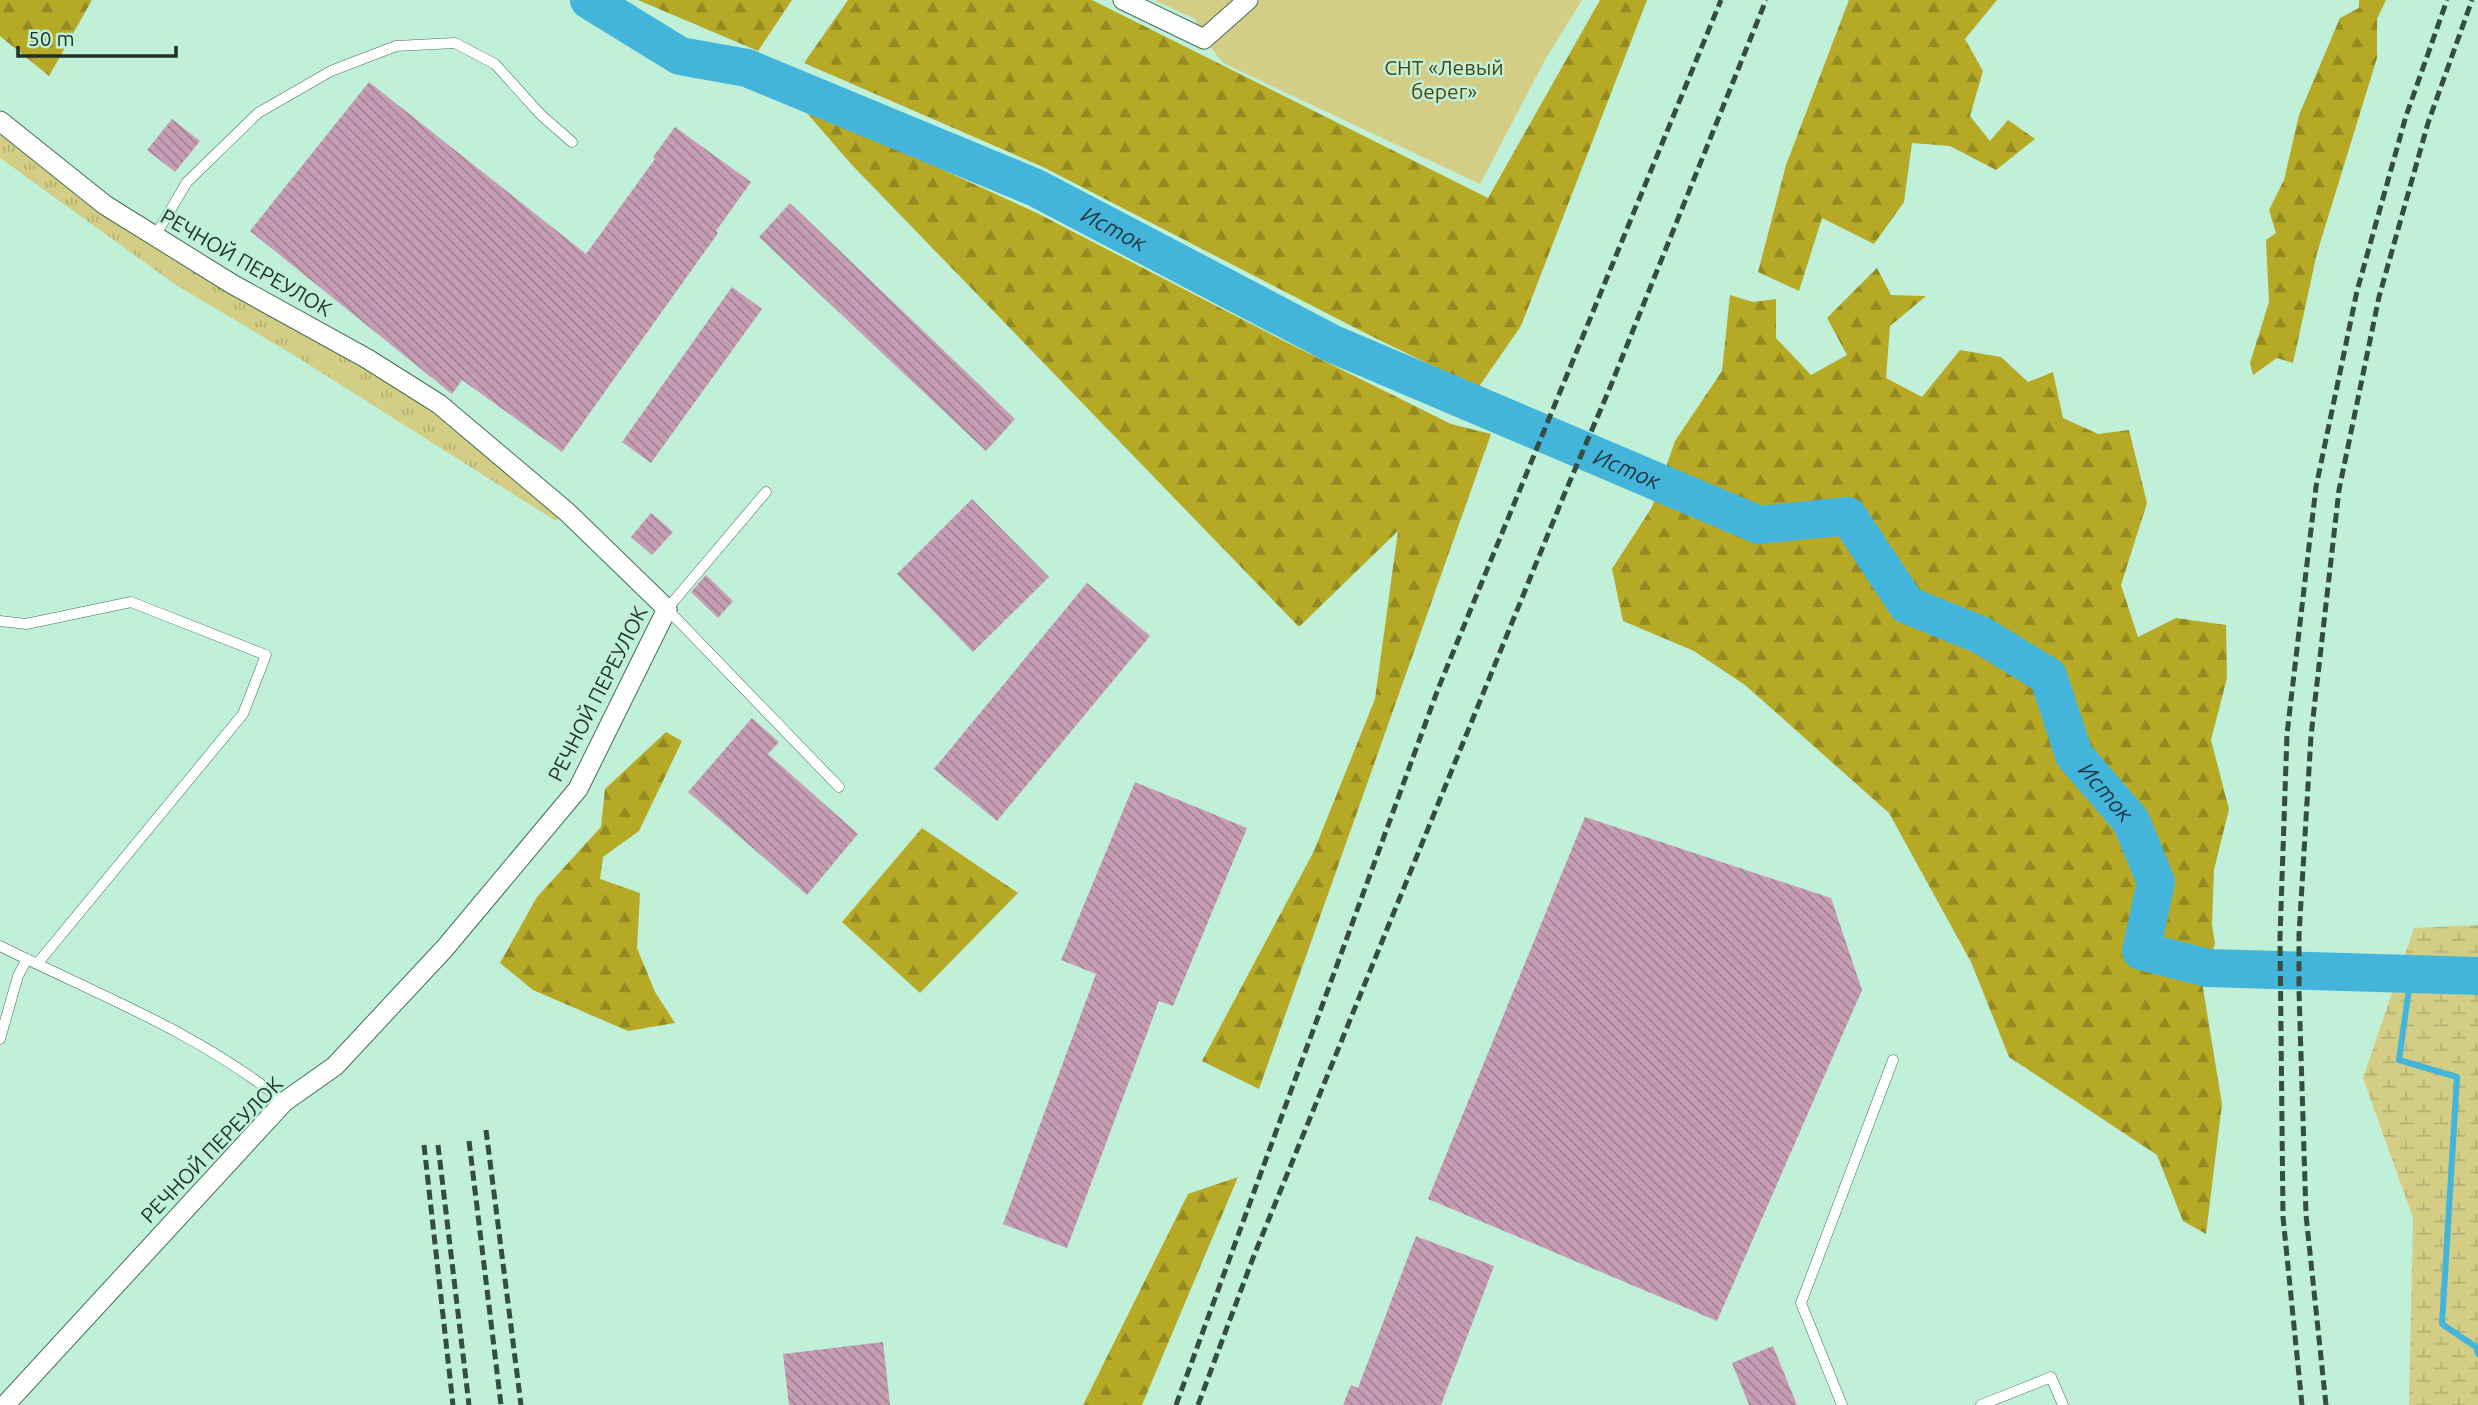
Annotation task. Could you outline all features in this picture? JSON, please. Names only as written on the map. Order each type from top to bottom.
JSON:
[{"type":"street","points":[[1123,0],[1204,39],[1248,0]]},
{"type":"street","name":"РЕЧНОЙ ПЕРЕУЛОК","points":[[0,121],[105,205],[232,284],[366,358],[439,404],[567,512],[667,609],[578,789],[445,948],[335,1066],[284,1102],[6,1405]]},
{"type":"lane","points":[[155,236],[187,182],[258,113],[331,71],[396,46],[455,43],[495,64],[541,115],[572,142]]},
{"type":"lane","points":[[766,492],[667,609],[839,788]]},
{"type":"lane","points":[[0,621],[26,624],[131,602],[266,655],[243,714],[37,964]]},
{"type":"lane","points":[[0,946],[186,1035],[263,1084],[284,1102]]},
{"type":"lane","points":[[0,1039],[18,976],[27,960]]},
{"type":"lane","points":[[1842,1405],[1801,1303],[1893,1060]]},
{"type":"lane","points":[[1981,1405],[2051,1377],[2063,1405]]},
{"type":"green space","points":[[0,0],[92,0],[49,76],[0,36]]},
{"type":"green space","points":[[638,0],[792,0],[758,51]]},
{"type":"green space","points":[[848,0],[1092,0],[1488,198],[1600,0],[1647,0],[1521,326],[1478,388],[1369,335],[1043,167],[804,63]]},
{"type":"green space","name":"СНТ «Левый берег»","points":[[1154,0],[1582,0],[1546,58],[1480,184],[1223,63],[1204,39],[1195,19]]},
{"type":"green space","points":[[1849,0],[1997,0],[1965,39],[1983,71],[1970,116],[1990,141],[2008,120],[2035,139],[1996,170],[1950,146],[1912,143],[1904,202],[1874,244],[1822,218],[1799,291],[1758,272],[1786,165]]},
{"type":"green space","points":[[2359,0],[2386,0],[2377,19],[2377,58],[2317,253],[2293,363],[2277,358],[2253,375],[2250,363],[2269,302],[2266,240],[2276,233],[2269,210],[2284,180],[2299,115],[2340,18],[2359,8]]},
{"type":"green space","points":[[799,104],[1037,213],[1451,424],[1491,434],[1259,1089],[1202,1061],[1314,851],[1375,699],[1398,531],[1299,627],[852,165]]},
{"type":"green space","points":[[0,132],[366,358],[567,512],[556,521],[292,354],[176,285],[0,158]]},
{"type":"green space","points":[[1877,268],[1891,295],[1926,296],[1890,326],[1886,378],[1922,397],[1960,350],[2001,357],[2028,382],[2053,372],[2063,418],[2098,434],[2129,430],[2147,503],[2121,585],[2138,637],[2176,618],[2226,625],[2227,678],[2211,740],[2229,809],[2214,870],[2212,925],[2215,943],[2203,988],[2222,1104],[2206,1234],[2183,1221],[2157,1155],[2009,1057],[1971,962],[1889,813],[1745,685],[1694,651],[1623,621],[1612,569],[1652,507],[1675,441],[1722,371],[1730,295],[1753,302],[1776,299],[1776,338],[1811,375],[1847,355],[1827,318]]},
{"type":"green space","points":[[666,732],[682,741],[639,831],[603,857],[600,879],[640,893],[637,948],[655,992],[675,1023],[628,1031],[533,990],[500,963],[537,897],[601,827],[605,789]]},
{"type":"green space","points":[[922,828],[1018,893],[920,993],[842,922]]},
{"type":"green space","points":[[2478,925],[2478,1405],[2409,1405],[2413,1218],[2363,1078],[2414,928]]},
{"type":"green space","points":[[1238,1177],[1142,1405],[1083,1405],[1188,1194]]},
{"type":"building","points":[[369,82],[586,254],[675,127],[751,182],[716,231],[718,233],[562,452],[462,380],[452,394],[250,231]]},
{"type":"building","points":[[172,119],[200,141],[175,172],[147,150]]},
{"type":"building","points":[[790,203],[1015,419],[986,451],[759,237]]},
{"type":"building","points":[[732,287],[762,309],[651,463],[622,442]]},
{"type":"building","points":[[972,499],[1049,577],[973,652],[897,574]]},
{"type":"building","points":[[651,513],[673,532],[652,555],[631,537]]},
{"type":"building","points":[[706,575],[733,601],[718,618],[691,592]]},
{"type":"building","points":[[1087,583],[1150,636],[997,821],[934,769]]},
{"type":"building","points":[[752,718],[779,742],[768,754],[858,834],[807,895],[688,792]]},
{"type":"building","points":[[1135,782],[1247,828],[1173,1006],[1159,1001],[1067,1248],[1003,1224],[1096,974],[1061,960]]},
{"type":"building","points":[[1585,817],[1831,898],[1862,990],[1717,1321],[1428,1199]]},
{"type":"building","points":[[1416,1236],[1494,1266],[1441,1405],[1343,1405],[1351,1385],[1358,1388]]},
{"type":"building","points":[[883,1342],[890,1405],[789,1405],[783,1354]]},
{"type":"building","points":[[1773,1346],[1797,1405],[1749,1405],[1732,1363]]},
{"type":"waterway","name":"Исток","points":[[589,0],[680,56],[747,68],[1036,188],[1333,344],[1759,525],[1848,516],[1907,605],[1981,635],[2048,676],[2074,755],[2131,821],[2156,882],[2141,951],[2208,968],[2478,976]]},
{"type":"waterway","points":[[2411,974],[2399,1060],[2457,1077],[2442,1324],[2476,1347],[2478,1354]]},
{"type":"railway","points":[[1176,1405],[1438,689],[1721,0]]},
{"type":"railway","points":[[1198,1405],[1253,1258],[1766,0]]},
{"type":"railway","points":[[2302,1405],[2283,1217],[2280,937],[2287,734],[2316,487],[2357,291],[2406,116],[2447,0]]},
{"type":"railway","points":[[2326,1405],[2306,1215],[2299,991],[2299,935],[2311,736],[2339,490],[2379,297],[2428,123],[2472,0]]},
{"type":"railway","points":[[486,1130],[521,1405]]},
{"type":"railway","points":[[469,1141],[501,1405]]},
{"type":"railway","points":[[424,1145],[453,1405]]},
{"type":"railway","points":[[438,1145],[469,1405]]}]
